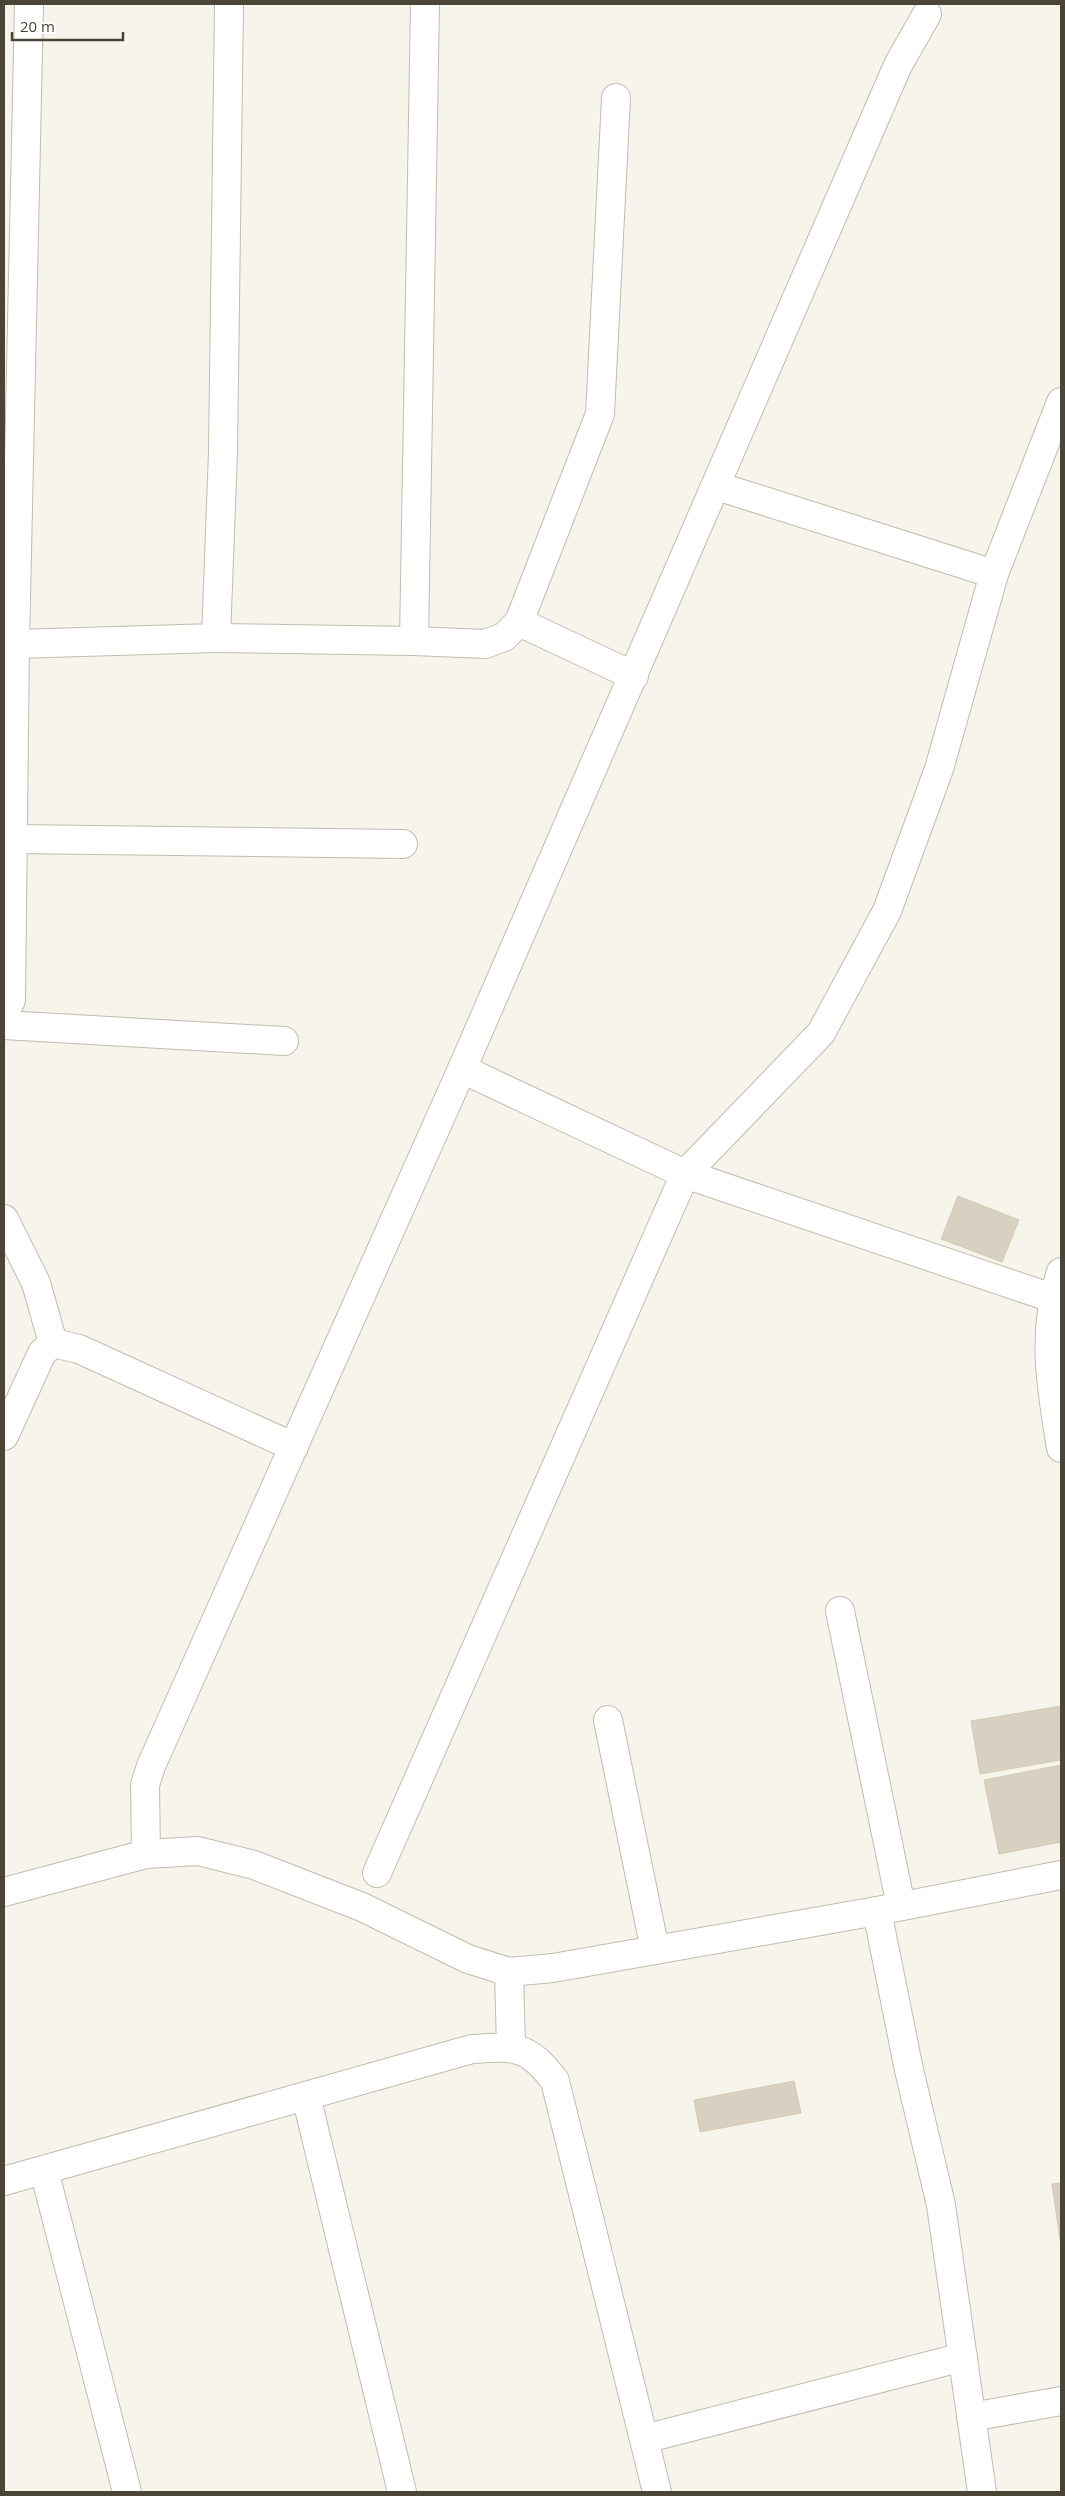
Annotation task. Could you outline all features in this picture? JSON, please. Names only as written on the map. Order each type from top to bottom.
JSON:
[{"type":"street","points":[[4,1014],[11,1000],[14,840],[9,643],[29,4]]},
{"type":"street","points":[[216,638],[223,452],[229,4]]},
{"type":"street","points":[[414,641],[425,4]]},
{"type":"street","points":[[146,1854],[145,1786],[151,1766],[462,1069],[717,486],[898,65],[927,14]]},
{"type":"street","points":[[9,643],[216,638],[485,644],[504,637],[519,622],[600,414],[616,98]]},
{"type":"street","points":[[376,1873],[686,1174],[821,1033],[887,911],[939,769],[994,574],[1061,402]]},
{"type":"street","points":[[717,486],[994,574]]},
{"type":"street","points":[[519,622],[634,676]]},
{"type":"street","points":[[14,840],[403,844]]},
{"type":"street","points":[[4,1025],[284,1041]]},
{"type":"street","points":[[462,1069],[686,1174],[1052,1298]]},
{"type":"street","points":[[4,1219],[36,1283],[53,1343]]},
{"type":"street","points":[[1061,1272],[1052,1298],[1049,1372],[1061,1448]]},
{"type":"street","points":[[53,1343],[79,1349],[294,1447]]},
{"type":"street","points":[[4,1436],[42,1353],[53,1343]]},
{"type":"street","points":[[840,1611],[889,1909],[909,2070],[941,2205],[982,2492]]},
{"type":"street","points":[[608,1720],[655,1950]]},
{"type":"street","points":[[4,1892],[146,1854],[198,1851],[254,1865],[362,1907],[468,1959],[509,1972],[553,1968],[889,1909],[1061,1875]]},
{"type":"street","points":[[509,1972],[511,2046]]},
{"type":"street","points":[[4,2181],[472,2049],[511,2046],[540,2061],[555,2081],[657,2492]]},
{"type":"street","points":[[306,2096],[402,2492]]},
{"type":"street","points":[[44,2170],[127,2492]]},
{"type":"street","points":[[644,2439],[963,2357]]},
{"type":"street","points":[[971,2417],[1061,2402]]},
{"type":"building","points":[[958,1196],[1019,1220],[1002,1262],[941,1239]]},
{"type":"building","points":[[1061,1706],[1061,1760],[980,1774],[971,1721]]},
{"type":"building","points":[[1061,1765],[1061,1842],[999,1854],[984,1780]]},
{"type":"building","points":[[794,2081],[801,2113],[700,2132],[694,2100]]},
{"type":"building","points":[[1061,2183],[1061,2246],[1052,2184]]}]
